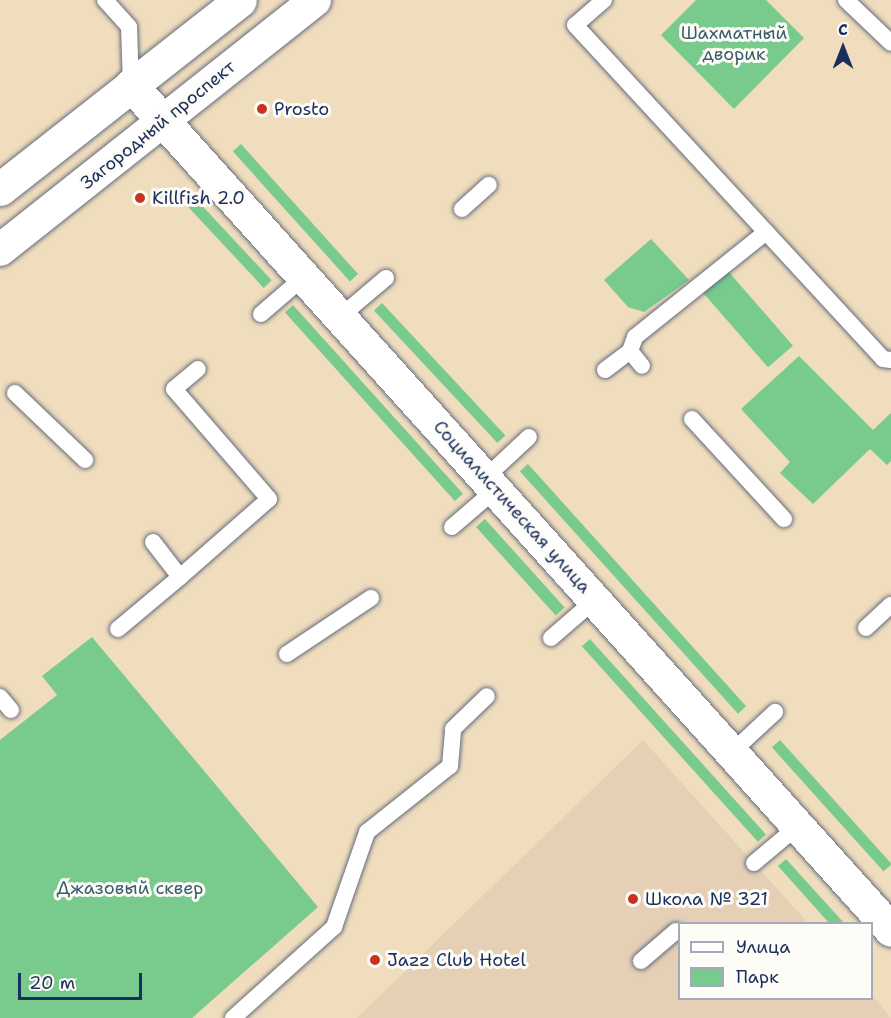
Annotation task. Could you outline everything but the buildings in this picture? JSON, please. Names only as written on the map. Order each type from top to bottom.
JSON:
[{"type":"street","points":[[0,189],[240,0]]},
{"type":"street","name":"Загородный проспект","points":[[0,250],[315,0]]},
{"type":"street","name":"Социалистическая улица","points":[[131,85],[596,599],[891,930]]},
{"type":"lane","points":[[105,0],[129,27],[131,85]]},
{"type":"lane","points":[[604,0],[575,25],[883,359],[891,360]]},
{"type":"lane","points":[[846,0],[891,43]]},
{"type":"lane","points":[[462,209],[489,185]]},
{"type":"lane","points":[[605,370],[630,351],[635,337],[766,232]]},
{"type":"lane","points":[[261,314],[305,276]]},
{"type":"lane","points":[[341,316],[386,278]]},
{"type":"lane","points":[[630,351],[642,366]]},
{"type":"lane","points":[[118,629],[269,499],[174,389],[198,369]]},
{"type":"lane","points":[[15,393],[85,460]]},
{"type":"lane","points":[[692,419],[784,519]]},
{"type":"lane","points":[[452,527],[529,437]]},
{"type":"lane","points":[[153,542],[180,577]]},
{"type":"lane","points":[[287,654],[371,598]]},
{"type":"lane","points":[[551,638],[596,599]]},
{"type":"lane","points":[[866,628],[891,605]]},
{"type":"lane","points":[[233,1018],[334,927],[368,832],[450,766],[453,729],[487,696]]},
{"type":"lane","points":[[732,752],[775,712]]},
{"type":"lane","points":[[754,863],[798,826]]},
{"type":"lane","points":[[641,961],[675,931]]},
{"type":"shaded area","name":"Школа № 321","points":[[643,740],[807,922],[678,922],[678,1000],[873,1000],[873,996],[891,1018],[357,1018]]},
{"type":"green space","name":"Шахматный дворик","points":[[696,0],[766,0],[804,38],[734,109],[661,35]]},
{"type":"green space","points":[[241,144],[358,274],[350,281],[233,151]]},
{"type":"green space","points":[[194,197],[272,280],[264,288],[186,205]]},
{"type":"green space","points":[[651,239],[689,280],[644,312],[628,307],[604,280]]},
{"type":"green space","points":[[728,271],[793,346],[768,367],[703,293]]},
{"type":"green space","points":[[382,303],[505,435],[497,443],[374,311]]},
{"type":"green space","points":[[293,305],[463,494],[455,501],[285,312]]},
{"type":"green space","points":[[799,356],[873,430],[891,413],[891,461],[887,465],[870,449],[813,504],[780,473],[790,462],[741,409]]},
{"type":"green space","points":[[528,464],[746,706],[738,714],[520,471]]},
{"type":"green space","points":[[485,519],[565,607],[556,615],[476,527]]},
{"type":"green space","name":"Джазовый сквер","points":[[92,637],[318,907],[192,1018],[0,1018],[0,740],[57,695],[42,676]]},
{"type":"green space","points":[[590,639],[766,834],[758,842],[582,646]]},
{"type":"green space","points":[[780,740],[891,863],[884,871],[772,747]]},
{"type":"green space","points":[[786,859],[843,922],[828,922],[778,866]]},
{"type":"place","name":"Prosto","points":[[262,109]]},
{"type":"place","name":"Killfish 2.0","points":[[140,198]]},
{"type":"place","name":"Школа № 321","points":[[633,899]]},
{"type":"place","name":"Jazz Club Hotel","points":[[375,960]]}]
